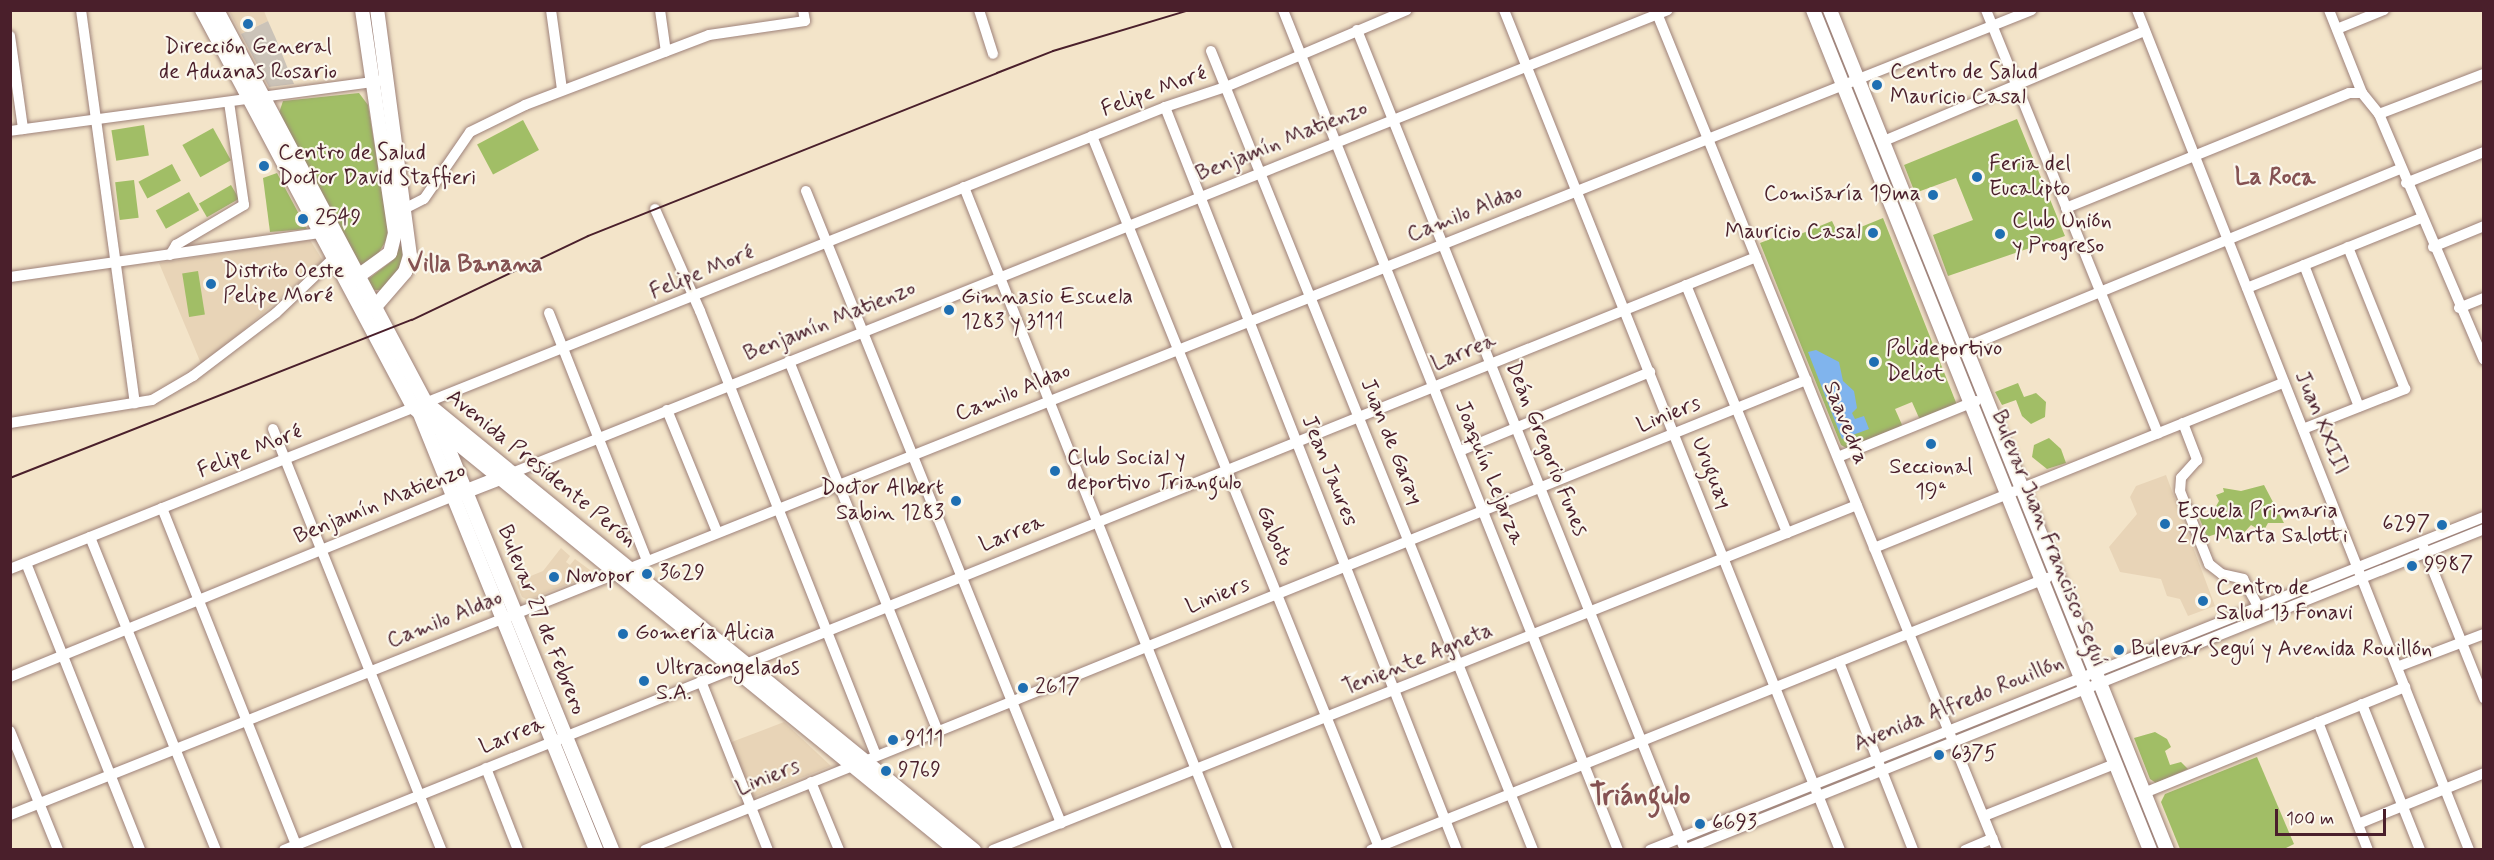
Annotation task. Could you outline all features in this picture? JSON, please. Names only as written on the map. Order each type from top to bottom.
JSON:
[{"type":"main road","name":"Avenida Presidente Perón","points":[[202,10],[318,234],[338,255]]},
{"type":"main road","name":"Avenida Presidente Perón","points":[[218,10],[333,231],[338,255],[351,281],[422,407],[441,430],[506,476]]},
{"type":"main road","points":[[351,281],[381,262],[394,244],[362,10]]},
{"type":"main road","points":[[374,308],[405,272],[410,256],[377,10]]},
{"type":"main road","name":"Bulevar Juan Francisco Seguí","points":[[1813,10],[2150,849]]},
{"type":"main road","name":"Bulevar Juan Francisco Seguí","points":[[1830,10],[2167,849]]},
{"type":"main road","name":"Avenida Presidente Perón","points":[[351,281],[374,308],[422,407],[739,665],[864,760],[974,849]]},
{"type":"main road","name":"Bulevar 27 de Febrero","points":[[422,407],[460,494],[559,738],[612,849]]},
{"type":"main road","name":"Bulevar 27 de Febrero","points":[[441,430],[460,494]]},
{"type":"main road","name":"Benjamín Matienzo","points":[[460,494],[506,476]]},
{"type":"main road","name":"Bulevar 27 de Febrero","points":[[559,738],[596,849]]},
{"type":"main road","name":"Avenida Presidente Perón","points":[[864,760],[956,849]]},
{"type":"street","points":[[81,10],[135,403]]},
{"type":"street","points":[[552,10],[562,89]]},
{"type":"street","points":[[660,10],[666,51]]},
{"type":"street","points":[[979,10],[993,54]]},
{"type":"street","name":"Joaquín Lejarza","points":[[1283,10],[1618,849]]},
{"type":"street","name":"Felipe Moré","points":[[10,569],[422,407],[562,347],[694,298],[826,242],[1165,107],[1228,86],[1407,10]]},
{"type":"street","name":"Uruguay","points":[[1504,10],[1840,849]]},
{"type":"street","points":[[1986,10],[2158,433]]},
{"type":"street","name":"Camilo Aldao","points":[[10,815],[2032,10]]},
{"type":"street","name":"Juan XXIII","points":[[2137,10],[2469,849]]},
{"type":"street","points":[[2329,10],[2362,93],[2379,114],[2459,308],[2484,360]]},
{"type":"street","points":[[2337,29],[2384,10]]},
{"type":"street","name":"Benjamín Matienzo","points":[[506,476],[1661,12]]},
{"type":"street","name":"Saavedra","points":[[1661,12],[1708,139],[1997,849]]},
{"type":"street","points":[[404,208],[424,199],[470,132],[562,89],[709,35],[804,16]]},
{"type":"street","name":"Deán Gregorio Funes","points":[[1357,30],[1685,849]]},
{"type":"street","points":[[1884,141],[2145,31]]},
{"type":"street","points":[[10,36],[23,129]]},
{"type":"street","name":"Juan de Garay","points":[[1211,51],[1228,86],[1533,849]]},
{"type":"street","points":[[2379,114],[2484,74]]},
{"type":"street","points":[[10,131],[387,80]]},
{"type":"street","points":[[2066,208],[2349,93],[2362,93]]},
{"type":"street","points":[[171,255],[176,245],[244,205],[229,102]]},
{"type":"street","name":"Jean Jaures","points":[[1165,107],[1457,849]]},
{"type":"street","name":"Gaboto","points":[[1092,136],[1327,717],[1377,848]]},
{"type":"street","points":[[2406,183],[2484,152]]},
{"type":"street","points":[[1966,347],[2227,238],[2401,169]]},
{"type":"street","points":[[964,187],[1228,849]]},
{"type":"street","points":[[806,191],[1061,823]]},
{"type":"street","points":[[655,209],[694,298],[826,630],[864,760]]},
{"type":"street","points":[[2247,288],[2421,218]]},
{"type":"street","points":[[2433,247],[2484,226]]},
{"type":"street","points":[[10,277],[333,231]]},
{"type":"street","points":[[2303,429],[2405,389],[2348,247]]},
{"type":"street","points":[[10,423],[152,400],[193,376],[276,313],[338,255]]},
{"type":"street","name":"Larrea","points":[[284,849],[298,847],[420,795],[961,575],[1756,257]]},
{"type":"street","points":[[2304,265],[2359,407]]},
{"type":"street","points":[[1686,285],[1787,533]]},
{"type":"street","points":[[2459,308],[2484,298]]},
{"type":"street","points":[[549,313],[647,560]]},
{"type":"street","points":[[789,361],[937,730]]},
{"type":"street","points":[[1460,451],[1650,372]]},
{"type":"street","name":"Liniers","points":[[645,849],[1148,645],[1410,542],[1806,380]]},
{"type":"street","points":[[1874,548],[2284,382]]},
{"type":"street","points":[[1838,457],[1986,397]]},
{"type":"street","points":[[667,410],[717,532]]},
{"type":"street","points":[[2183,423],[2197,459],[2181,478],[2180,491],[2209,564],[2222,574],[2243,579],[2258,606]]},
{"type":"street","points":[[273,429],[441,849]]},
{"type":"street","name":"Benjamín Matienzo","points":[[10,677],[460,494]]},
{"type":"street","name":"Teniente Agneta","points":[[993,849],[1857,505]]},
{"type":"street","points":[[162,508],[298,847]]},
{"type":"street","name":"Avenida Alfredo Rouillón","points":[[2097,676],[2258,606],[2483,519]]},
{"type":"street","name":"Avenida Alfredo Rouillón","points":[[1650,849],[1948,729],[2082,682],[2484,530]]},
{"type":"street","points":[[90,537],[216,849]]},
{"type":"street","points":[[2421,542],[2484,698]]},
{"type":"street","points":[[26,563],[140,849]]},
{"type":"street","points":[[1377,848],[2056,574]]},
{"type":"street","points":[[2397,667],[2484,634]]},
{"type":"street","points":[[1839,662],[1913,849]]},
{"type":"street","points":[[701,681],[768,849]]},
{"type":"street","name":"Avenida Alfredo Rouillón","points":[[1685,849],[1953,741],[2082,682]]},
{"type":"street","points":[[2144,793],[2405,687]]},
{"type":"street","points":[[2362,704],[2420,849]]},
{"type":"street","points":[[2318,722],[2368,849]]},
{"type":"street","points":[[10,731],[58,849]]},
{"type":"street","points":[[1984,816],[2115,764]]},
{"type":"street","points":[[486,768],[518,849]]},
{"type":"street","points":[[2358,824],[2484,773]]},
{"type":"street","points":[[811,782],[838,849]]},
{"type":"street","points":[[1965,849],[1993,838]]},
{"type":"shaded area","name":"Dirección General de Aduanas Rosario","points":[[229,11],[264,11],[268,21],[241,34]]},
{"type":"shaded area","points":[[268,21],[294,84],[269,87],[241,34]]},
{"type":"shaded area","points":[[310,240],[323,261],[202,366],[159,263]]},
{"type":"shaded area","points":[[2166,475],[2215,606],[2188,616],[2180,599],[2167,596],[2161,579],[2120,572],[2109,547],[2137,514],[2130,497],[2136,486]]},
{"type":"shaded area","name":"Novopor","points":[[561,548],[570,556],[566,562],[570,565],[575,559],[590,570],[589,576],[528,600],[522,597],[516,582],[543,571]]},
{"type":"shaded area","points":[[784,722],[831,766],[751,798],[729,743]]},
{"type":"green space","points":[[359,93],[368,105],[389,236],[376,257],[359,267],[279,113],[283,101]]},
{"type":"green space","points":[[2017,119],[2065,236],[1948,276],[1933,235],[1973,220],[1956,178],[1915,193],[1904,165]]},
{"type":"green space","points":[[523,120],[539,150],[493,174],[477,144]]},
{"type":"green space","points":[[144,125],[149,156],[116,161],[111,130]]},
{"type":"green space","points":[[213,128],[231,160],[200,177],[182,145]]},
{"type":"green space","points":[[172,164],[181,181],[147,199],[138,182]]},
{"type":"green space","points":[[277,173],[307,229],[270,232],[263,178]]},
{"type":"green space","points":[[134,180],[139,218],[120,220],[115,182]]},
{"type":"green space","points":[[231,185],[239,199],[207,217],[199,204]]},
{"type":"green space","points":[[189,192],[199,210],[166,229],[156,210]]},
{"type":"green space","name":"Polideportivo Deliot","points":[[1883,218],[1957,405],[1920,420],[1912,402],[1895,409],[1903,427],[1848,449],[1841,445],[1760,243],[1783,234],[1786,240],[1832,221],[1839,236]]},
{"type":"green space","points":[[400,246],[406,247],[402,269],[381,290],[373,290],[367,280],[392,261]]},
{"type":"green space","points":[[198,271],[205,314],[189,317],[182,274]]},
{"type":"green space","points":[[2018,383],[2024,397],[2036,393],[2046,402],[2045,417],[2031,424],[2022,416],[2016,400],[2002,405],[1995,392]]},
{"type":"green space","points":[[2049,438],[2061,449],[2066,463],[2047,469],[2032,457],[2034,445]]},
{"type":"green space","points":[[2264,485],[2284,523],[2268,523],[2263,532],[2251,525],[2241,536],[2225,539],[2222,532],[2207,537],[2199,517],[2214,510],[2219,501],[2216,495],[2224,492],[2223,488],[2241,491]]},
{"type":"green space","points":[[2155,732],[2167,739],[2171,747],[2165,751],[2170,765],[2181,762],[2188,769],[2156,783],[2150,779],[2134,738]]},
{"type":"green space","points":[[2257,757],[2294,844],[2282,850],[2180,849],[2161,802],[2165,794]]},
{"type":"water","points":[[1816,350],[1839,362],[1843,381],[1854,391],[1857,408],[1852,413],[1855,419],[1864,416],[1869,429],[1842,439],[1808,352]]},
{"type":"railway","points":[[10,478],[412,320],[588,236],[997,73],[1053,51],[1190,10]]},
{"type":"place","name":"Dirección General de Aduanas Rosario","points":[[248,24]]},
{"type":"place","name":"Centro de Salud Mauricio Casal","points":[[1877,85]]},
{"type":"place","name":"Centro de Salud Doctor David Staffieri","points":[[264,166]]},
{"type":"place","name":"Feria del Eucalipto","points":[[1977,177]]},
{"type":"place","name":"Comisaría 19ma","points":[[1933,195]]},
{"type":"place","name":"2549","points":[[303,219]]},
{"type":"place","name":"Mauricio Casal","points":[[1873,233]]},
{"type":"place","name":"Club Unión y Progreso","points":[[2000,234]]},
{"type":"place","name":"Distrito Oeste Pelipe Moré","points":[[211,284]]},
{"type":"place","name":"Gimnasio Escuela 1283 y 3111","points":[[949,310]]},
{"type":"place","name":"Polideportivo Deliot","points":[[1874,362]]},
{"type":"place","name":"Seccional 19ª","points":[[1931,444]]},
{"type":"place","name":"Club Social y deportivo Triangulo","points":[[1055,471]]},
{"type":"place","name":"Doctor Albert Sabin 1283","points":[[956,501]]},
{"type":"place","name":"Escuela Primaria 276 Marta Salotti","points":[[2165,524]]},
{"type":"place","name":"6297","points":[[2442,525]]},
{"type":"place","name":"9987","points":[[2412,566]]},
{"type":"place","name":"3629","points":[[647,574]]},
{"type":"place","name":"Novopor","points":[[554,577]]},
{"type":"place","name":"Centro de Salud 13 Fonavi","points":[[2203,601]]},
{"type":"place","name":"Gomería Alicia","points":[[623,634]]},
{"type":"place","name":"Bulevar Seguí y Avenida Rouillón","points":[[2119,650]]},
{"type":"place","name":"Ultracongelados S.A.","points":[[644,681]]},
{"type":"place","name":"2617","points":[[1023,688]]},
{"type":"place","name":"9111","points":[[893,740]]},
{"type":"place","name":"6375","points":[[1939,755]]},
{"type":"place","name":"9769","points":[[886,771]]},
{"type":"place","name":"6693","points":[[1700,824]]},
{"type":"district","name":"La Roca","points":[[2275,178]]},
{"type":"district","name":"Villa Banana","points":[[475,265]]},
{"type":"district","name":"Triángulo","points":[[1640,797]]}]
